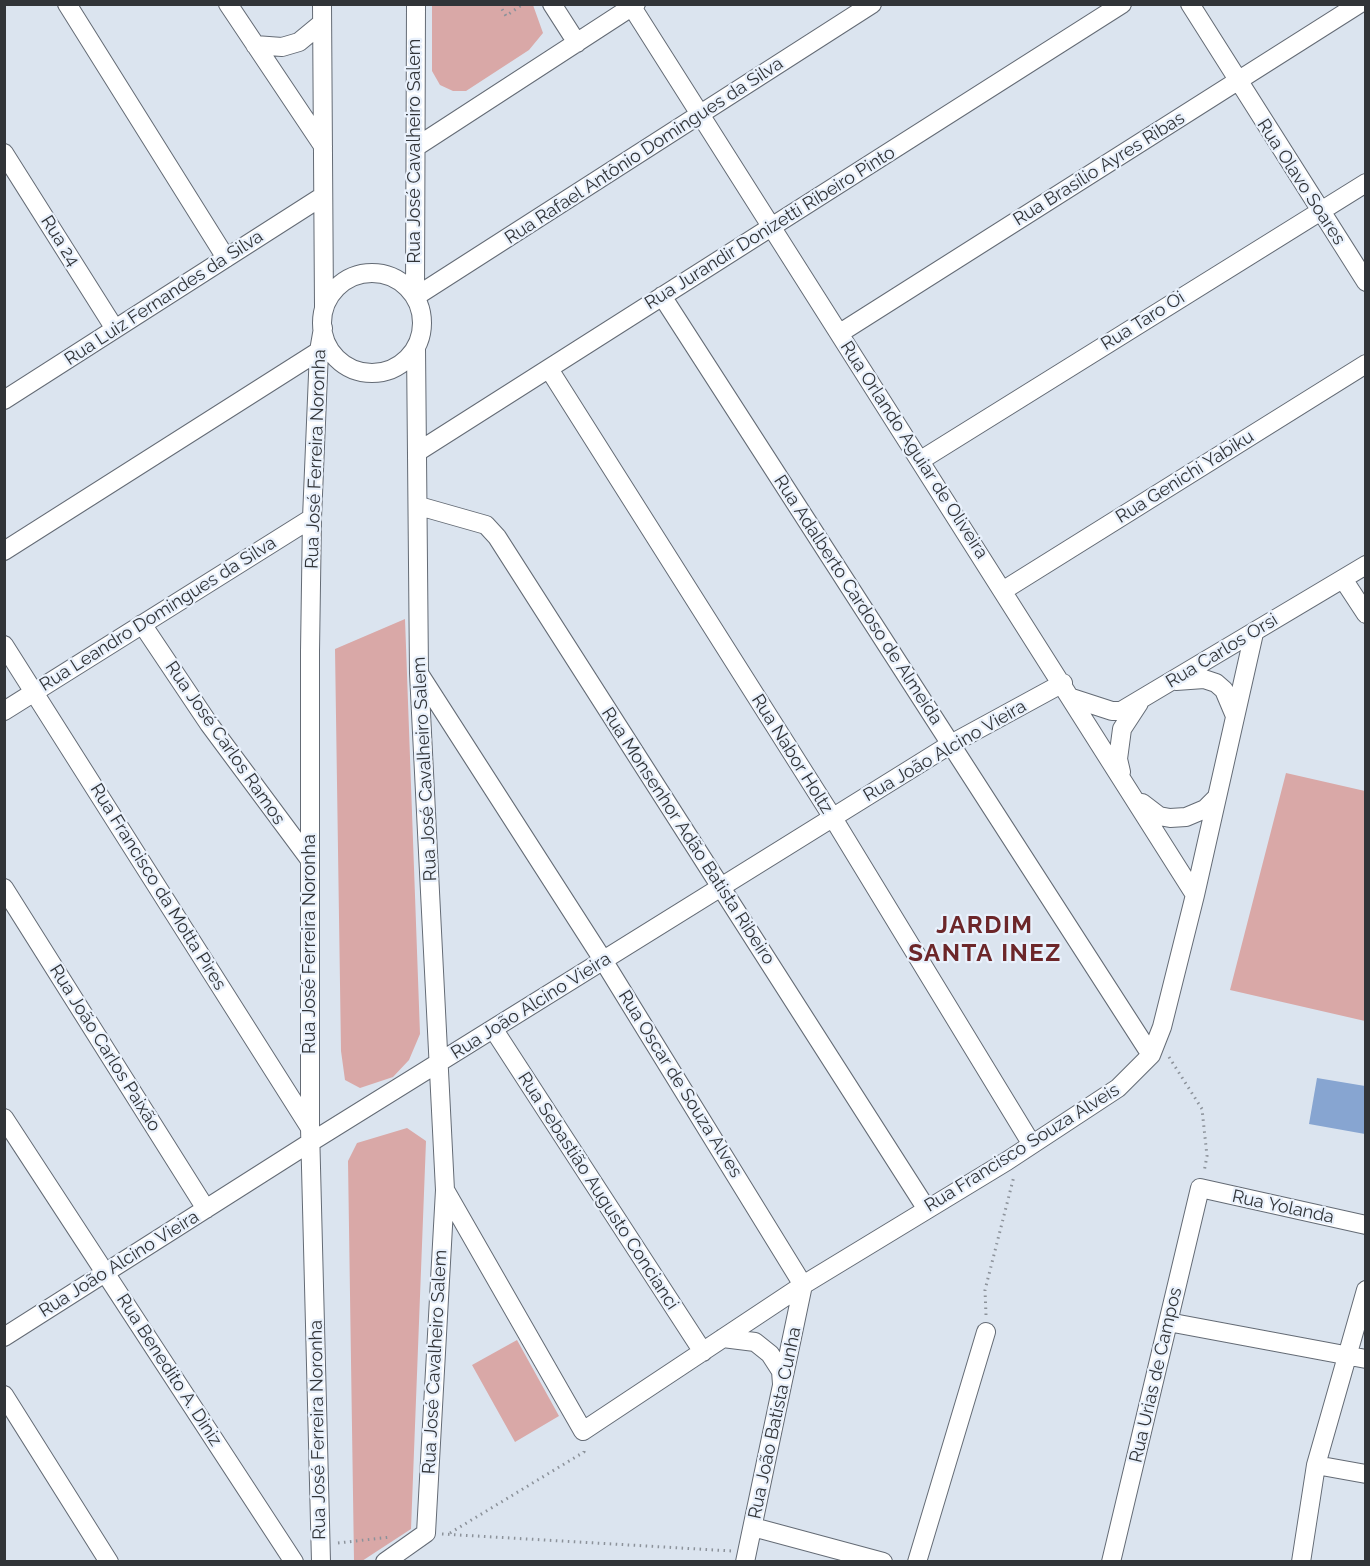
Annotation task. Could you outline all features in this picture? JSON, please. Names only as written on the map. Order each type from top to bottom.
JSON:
[{"type":"street","points":[[67,4],[226,258]]},
{"type":"street","points":[[228,4],[323,146]]},
{"type":"street","name":"Rua José Cavalheiro Salem","points":[[415,297],[416,4]]},
{"type":"street","points":[[552,4],[577,43]]},
{"type":"street","name":"Rua Rafael Antônio Domingues da Silva","points":[[415,297],[872,4]]},
{"type":"street","name":"Rua Jurandir Donizetti Ribeiro Pinto","points":[[418,451],[1122,4]]},
{"type":"street","name":"Rua Olavo Soares","points":[[1190,4],[1365,282]]},
{"type":"street","name":"Rua Brasílio Ayres Ribas","points":[[840,333],[1359,4]]},
{"type":"street","points":[[416,147],[634,6]]},
{"type":"street","name":"Rua Orlando Aguiar de Oliveira","points":[[634,6],[700,114],[1068,690],[1195,894]]},
{"type":"street","points":[[255,45],[282,47],[299,42],[322,14]]},
{"type":"street","name":"Rua José Ferreira Noronha","points":[[321,1553],[311,1135],[310,651],[312,518],[319,351],[323,320],[322,14]]},
{"type":"street","name":"Rua 24","points":[[4,153],[115,329]]},
{"type":"street","name":"Rua Taro Oi","points":[[921,460],[1365,183]]},
{"type":"street","name":"Rua Luiz Fernandes da Silva","points":[[4,400],[323,196]]},
{"type":"street","points":[[366,273],[395,278],[415,297],[422,318],[416,347],[394,368],[366,372],[340,361],[328,346],[323,320],[328,300],[340,285],[366,273]]},
{"type":"street","name":"Rua Adalberto Cardoso de Almeida","points":[[662,296],[951,744],[1154,1048]]},
{"type":"street","name":"Rua José Cavalheiro Salem","points":[[416,347],[419,673],[445,1190],[426,1533]]},
{"type":"street","points":[[4,551],[319,351]]},
{"type":"street","name":"Rua Genichi Yabiku","points":[[1004,590],[1365,364]]},
{"type":"street","name":"Rua Nabor Holtz","points":[[549,369],[832,818],[1025,1147]]},
{"type":"street","name":"Rua Monsenhor Adão Batista Ribeiro","points":[[419,506],[486,525],[497,537],[926,1208]]},
{"type":"street","name":"Rua Leandro Domingues da Silva","points":[[4,711],[312,518]]},
{"type":"street","name":"Rua Carlos Orsi","points":[[1068,690],[1112,711],[1121,711],[1365,565]]},
{"type":"street","points":[[1343,579],[1365,614]]},
{"type":"street","name":"Rua José Carlos Ramos","points":[[142,624],[209,724],[310,860]]},
{"type":"street","name":"Rua Francisco Souza Alveis","points":[[583,1431],[803,1285],[1118,1088],[1154,1048],[1195,894],[1254,633]]},
{"type":"street","name":"Rua Francisco da Motta Pires","points":[[4,645],[311,1135]]},
{"type":"street","name":"Rua Oscar de Souza Alves","points":[[419,673],[603,960],[803,1285]]},
{"type":"street","points":[[1171,682],[1204,680],[1216,683],[1224,690],[1235,716]]},
{"type":"street","name":"Rua João Alcino Vieira","points":[[4,1337],[206,1209],[311,1135],[440,1063],[951,744],[1068,690]]},
{"type":"street","points":[[1122,777],[1118,759],[1122,729],[1142,699]]},
{"type":"street","points":[[1135,799],[1159,816],[1170,819],[1186,817],[1205,809],[1217,797]]},
{"type":"street","name":"Rua João Carlos Paixão","points":[[4,888],[206,1209]]},
{"type":"street","name":"Rua Sebastião Augusto Concianci","points":[[494,1030],[703,1352]]},
{"type":"street","name":"Rua Benedito A. Diniz","points":[[4,1118],[294,1562]]},
{"type":"street","name":"Rua Yolanda","points":[[1200,1188],[1365,1225]]},
{"type":"street","name":"Rua Urias de Campos","points":[[1111,1562],[1200,1188]]},
{"type":"street","name":"Rua José Cavalheiro Salem","points":[[445,1190],[583,1431]]},
{"type":"street","name":"Rua João Batista Cunha","points":[[746,1556],[803,1285]]},
{"type":"street","points":[[1301,1562],[1316,1465],[1357,1357],[1365,1290]]},
{"type":"street","points":[[1168,1322],[1357,1357]]},
{"type":"street","points":[[917,1562],[986,1332]]},
{"type":"street","points":[[723,1338],[740,1338],[755,1342],[770,1354],[781,1371],[782,1386]]},
{"type":"street","points":[[4,1395],[109,1562]]},
{"type":"street","points":[[1316,1465],[1365,1474]]},
{"type":"street","points":[[753,1527],[883,1562]]},
{"type":"street","points":[[386,1562],[426,1533]]},
{"type":"path","points":[[499,4],[506,16],[523,4]]},
{"type":"path","points":[[1154,1048],[1202,1109],[1207,1156],[1200,1188]]},
{"type":"path","points":[[986,1332],[985,1290],[1025,1147]]},
{"type":"path","points":[[448,1534],[584,1452],[583,1431]]},
{"type":"path","points":[[321,1553],[426,1533],[746,1556]]},
{"type":"shaded area","points":[[432,5],[533,5],[543,33],[529,50],[466,91],[453,91],[440,85],[432,71]]},
{"type":"shaded area","points":[[405,619],[420,1034],[409,1060],[393,1077],[360,1088],[345,1080],[341,1051],[335,649]]},
{"type":"shaded area","points":[[1286,773],[1365,791],[1365,1021],[1230,990]]},
{"type":"shaded area","points":[[407,1128],[426,1141],[411,1529],[362,1561],[354,1561],[348,1161],[357,1143]]},
{"type":"shaded area","points":[[517,1340],[559,1416],[515,1442],[472,1365]]},
{"type":"building","points":[[1317,1078],[1365,1086],[1365,1134],[1309,1124]]},
{"type":"district","name":"JARDIM SANTA INEZ","points":[[985,940]]}]
